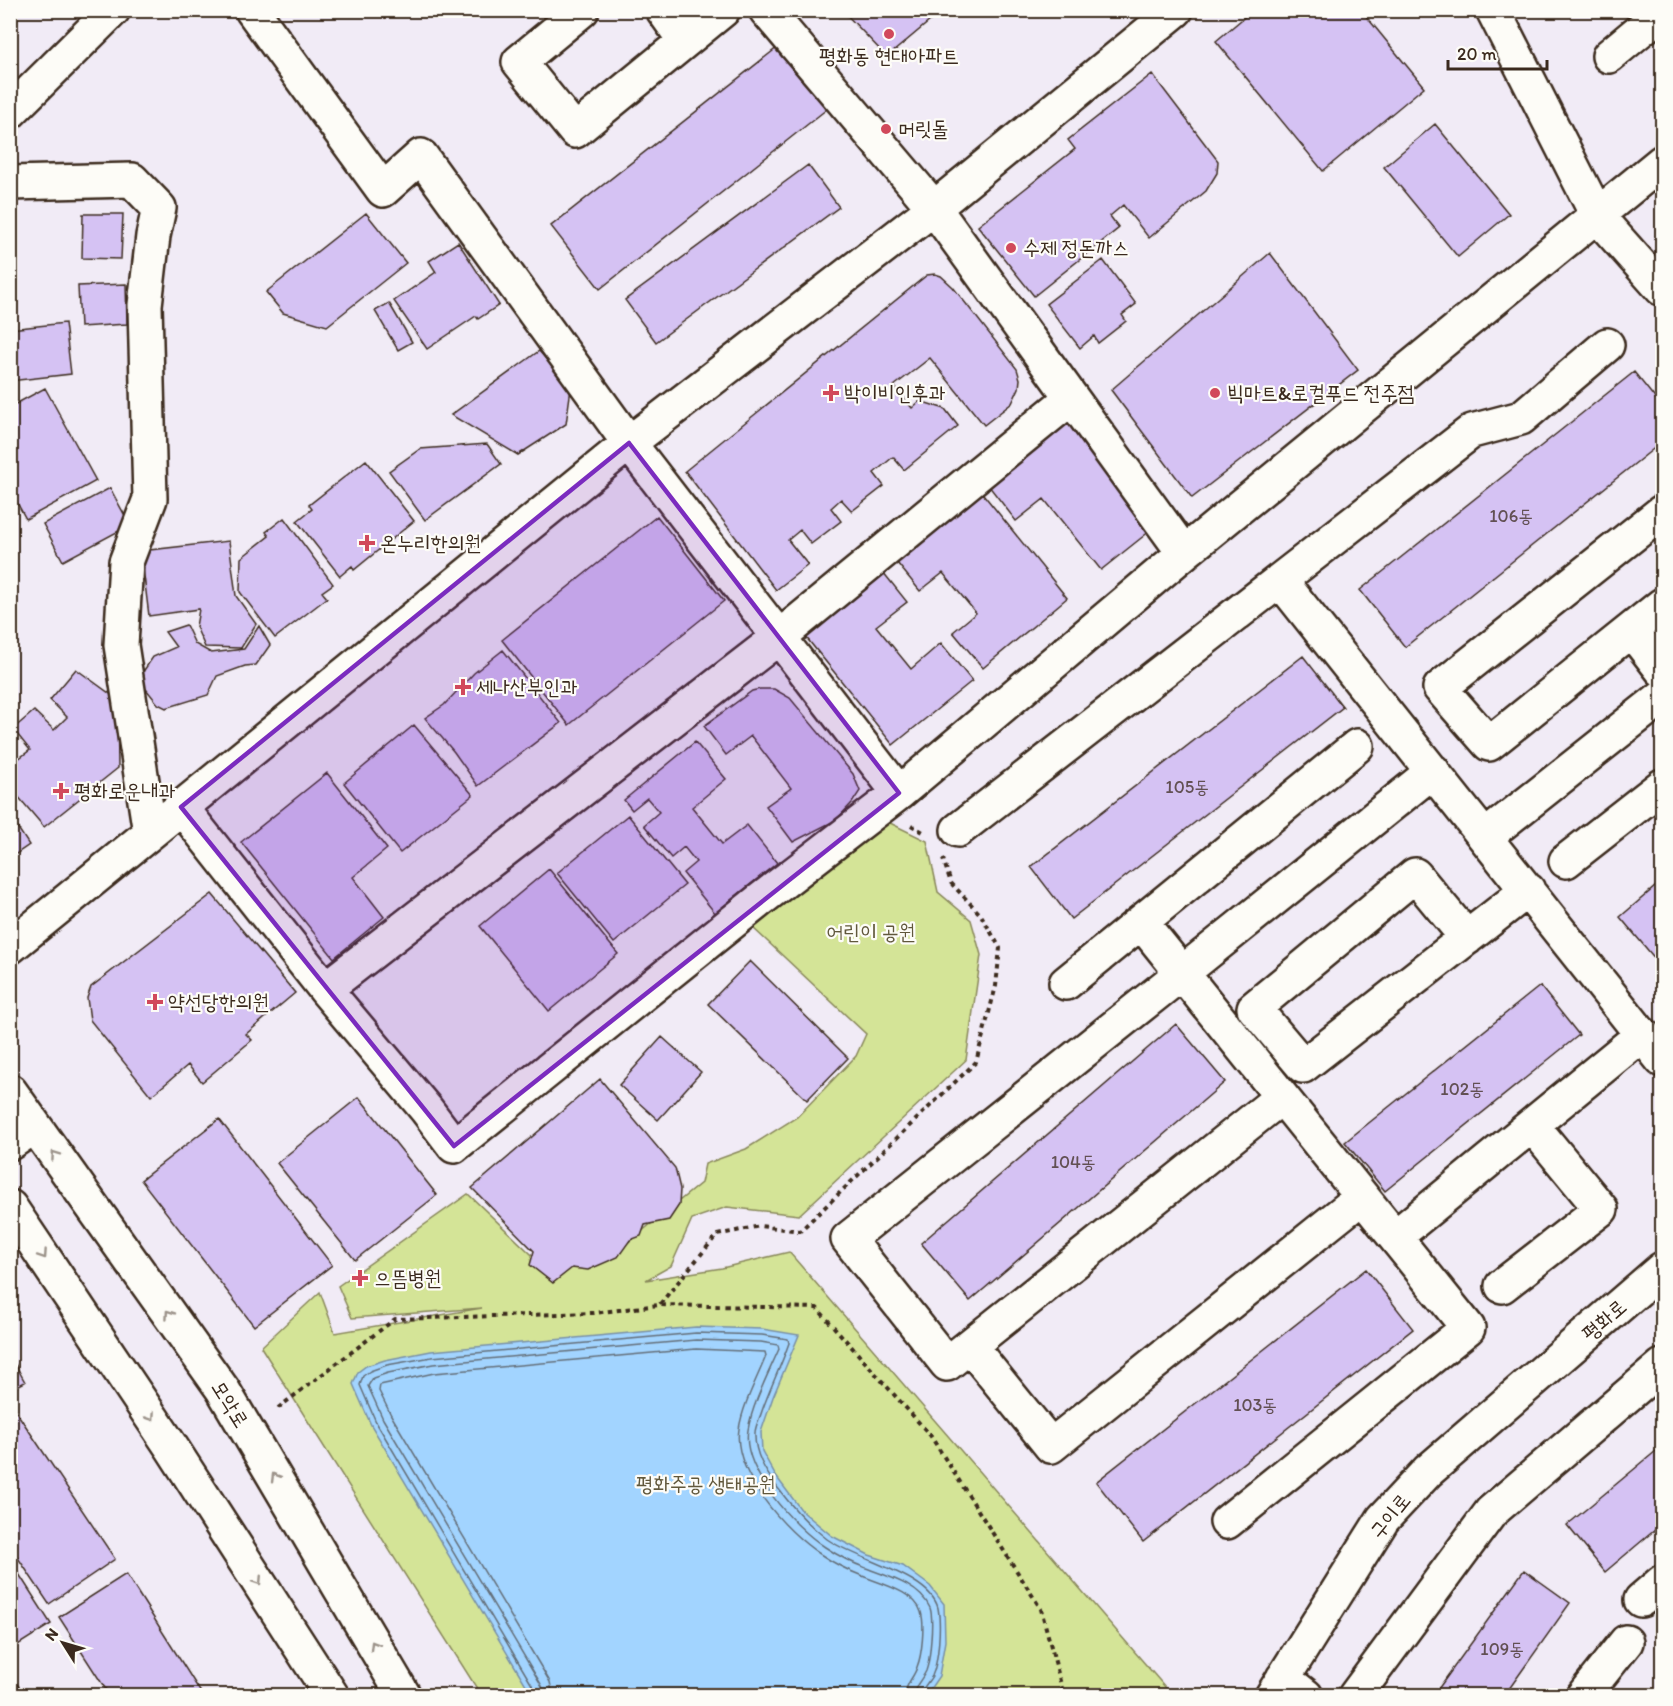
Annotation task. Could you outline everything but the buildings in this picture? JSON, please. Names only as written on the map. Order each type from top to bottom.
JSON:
[{"type":"street","points":[[10,112],[113,10]]},
{"type":"street","points":[[582,10],[519,62],[575,131],[723,10]]},
{"type":"street","points":[[663,10],[686,41]]},
{"type":"street","points":[[766,10],[934,208],[1185,553]]},
{"type":"street","points":[[10,947],[629,443],[934,208],[1176,10]]},
{"type":"street","points":[[1493,10],[1598,217],[1662,289]]},
{"type":"street","points":[[1609,56],[1662,12]]},
{"type":"street","points":[[255,15],[383,190],[420,156],[629,443],[903,807]]},
{"type":"street","points":[[255,15],[369,171]]},
{"type":"street","points":[[181,807],[325,989],[426,1109],[454,1146],[751,908],[903,807],[1185,553],[1598,217],[1662,162]]},
{"type":"street","points":[[10,183],[132,180],[159,208],[153,236],[145,305],[150,498],[126,562],[121,645],[150,833]]},
{"type":"street","points":[[944,841],[1472,431],[1521,418],[1607,345]]},
{"type":"street","points":[[325,989],[778,638],[1071,398]]},
{"type":"street","points":[[1662,512],[1440,688],[1489,744],[1662,605]]},
{"type":"street","points":[[1280,580],[1656,1048],[1532,1125],[1395,1237]]},
{"type":"street","points":[[1631,630],[1662,670]]},
{"type":"street","points":[[1485,837],[1662,697]]},
{"type":"street","points":[[1066,983],[1357,746]]},
{"type":"street","points":[[1269,1107],[947,1364],[848,1239],[1433,771]]},
{"type":"street","points":[[1566,861],[1662,786]]},
{"type":"street","points":[[1467,938],[1415,875],[1254,1008],[1303,1066],[1467,938],[1528,890]]},
{"type":"street","points":[[1141,922],[1468,1328],[1227,1522]]},
{"type":"street","name":"모악로","points":[[10,1091],[23,1135],[223,1390],[404,1695]]},
{"type":"street","points":[[1502,1286],[1601,1209],[1532,1125]]},
{"type":"street","points":[[970,1346],[1051,1446],[1362,1197]]},
{"type":"street","points":[[10,1207],[172,1448],[332,1695]]},
{"type":"street","name":"평화로","points":[[1546,1371],[1662,1269]]},
{"type":"street","points":[[1355,1695],[1491,1512],[1662,1366]]},
{"type":"street","name":"구이로","points":[[1287,1690],[1383,1518],[1428,1471],[1546,1371]]},
{"type":"street","points":[[1598,1690],[1626,1642]]},
{"type":"path","points":[[659,1305],[717,1234],[760,1226],[800,1231],[976,1062],[996,986],[999,948],[981,915],[951,883],[944,841],[903,807]]},
{"type":"path","points":[[278,1408],[395,1319],[594,1313],[659,1305],[816,1308],[930,1435],[1041,1609],[1064,1695]]},
{"type":"highlighted area","points":[[629,443],[899,793],[454,1146],[181,807]]},
{"type":"green space","name":"평화주공 생태공원","points":[[886,821],[927,841],[938,892],[971,920],[981,955],[966,1060],[799,1215],[727,1207],[692,1219],[671,1266],[646,1280],[722,1268],[789,1252],[1172,1695],[481,1695],[261,1347],[320,1292],[335,1333],[482,1308],[352,1318],[338,1286],[468,1194],[550,1272],[604,1262],[701,1183],[705,1164],[746,1149],[797,1117],[856,1056],[866,1034],[752,927]]},
{"type":"water","points":[[696,1327],[762,1329],[799,1335],[761,1432],[762,1451],[775,1475],[802,1511],[832,1536],[869,1555],[903,1566],[930,1586],[944,1604],[945,1641],[939,1676],[926,1695],[532,1695],[371,1425],[353,1384],[358,1372],[366,1366],[431,1351]]},
{"type":"place","name":"평화동 현대아파트","points":[[889,34]]},
{"type":"place","name":"머릿돌","points":[[886,129]]},
{"type":"place","name":"수제 정돈까스","points":[[1011,248]]},
{"type":"place","name":"박이비인후과","points":[[831,393]]},
{"type":"place","name":"빅마트&로컬푸드 전주점","points":[[1215,393]]},
{"type":"place","name":"온누리한의원","points":[[367,543]]},
{"type":"place","name":"세나산부인과","points":[[463,687]]},
{"type":"place","name":"평화로운내과","points":[[61,791]]},
{"type":"place","name":"약선당한의원","points":[[155,1002]]},
{"type":"place","name":"으뜸병원","points":[[360,1278]]},
{"type":"park label","name":"어린이 공원","points":[[871,932]]}]
